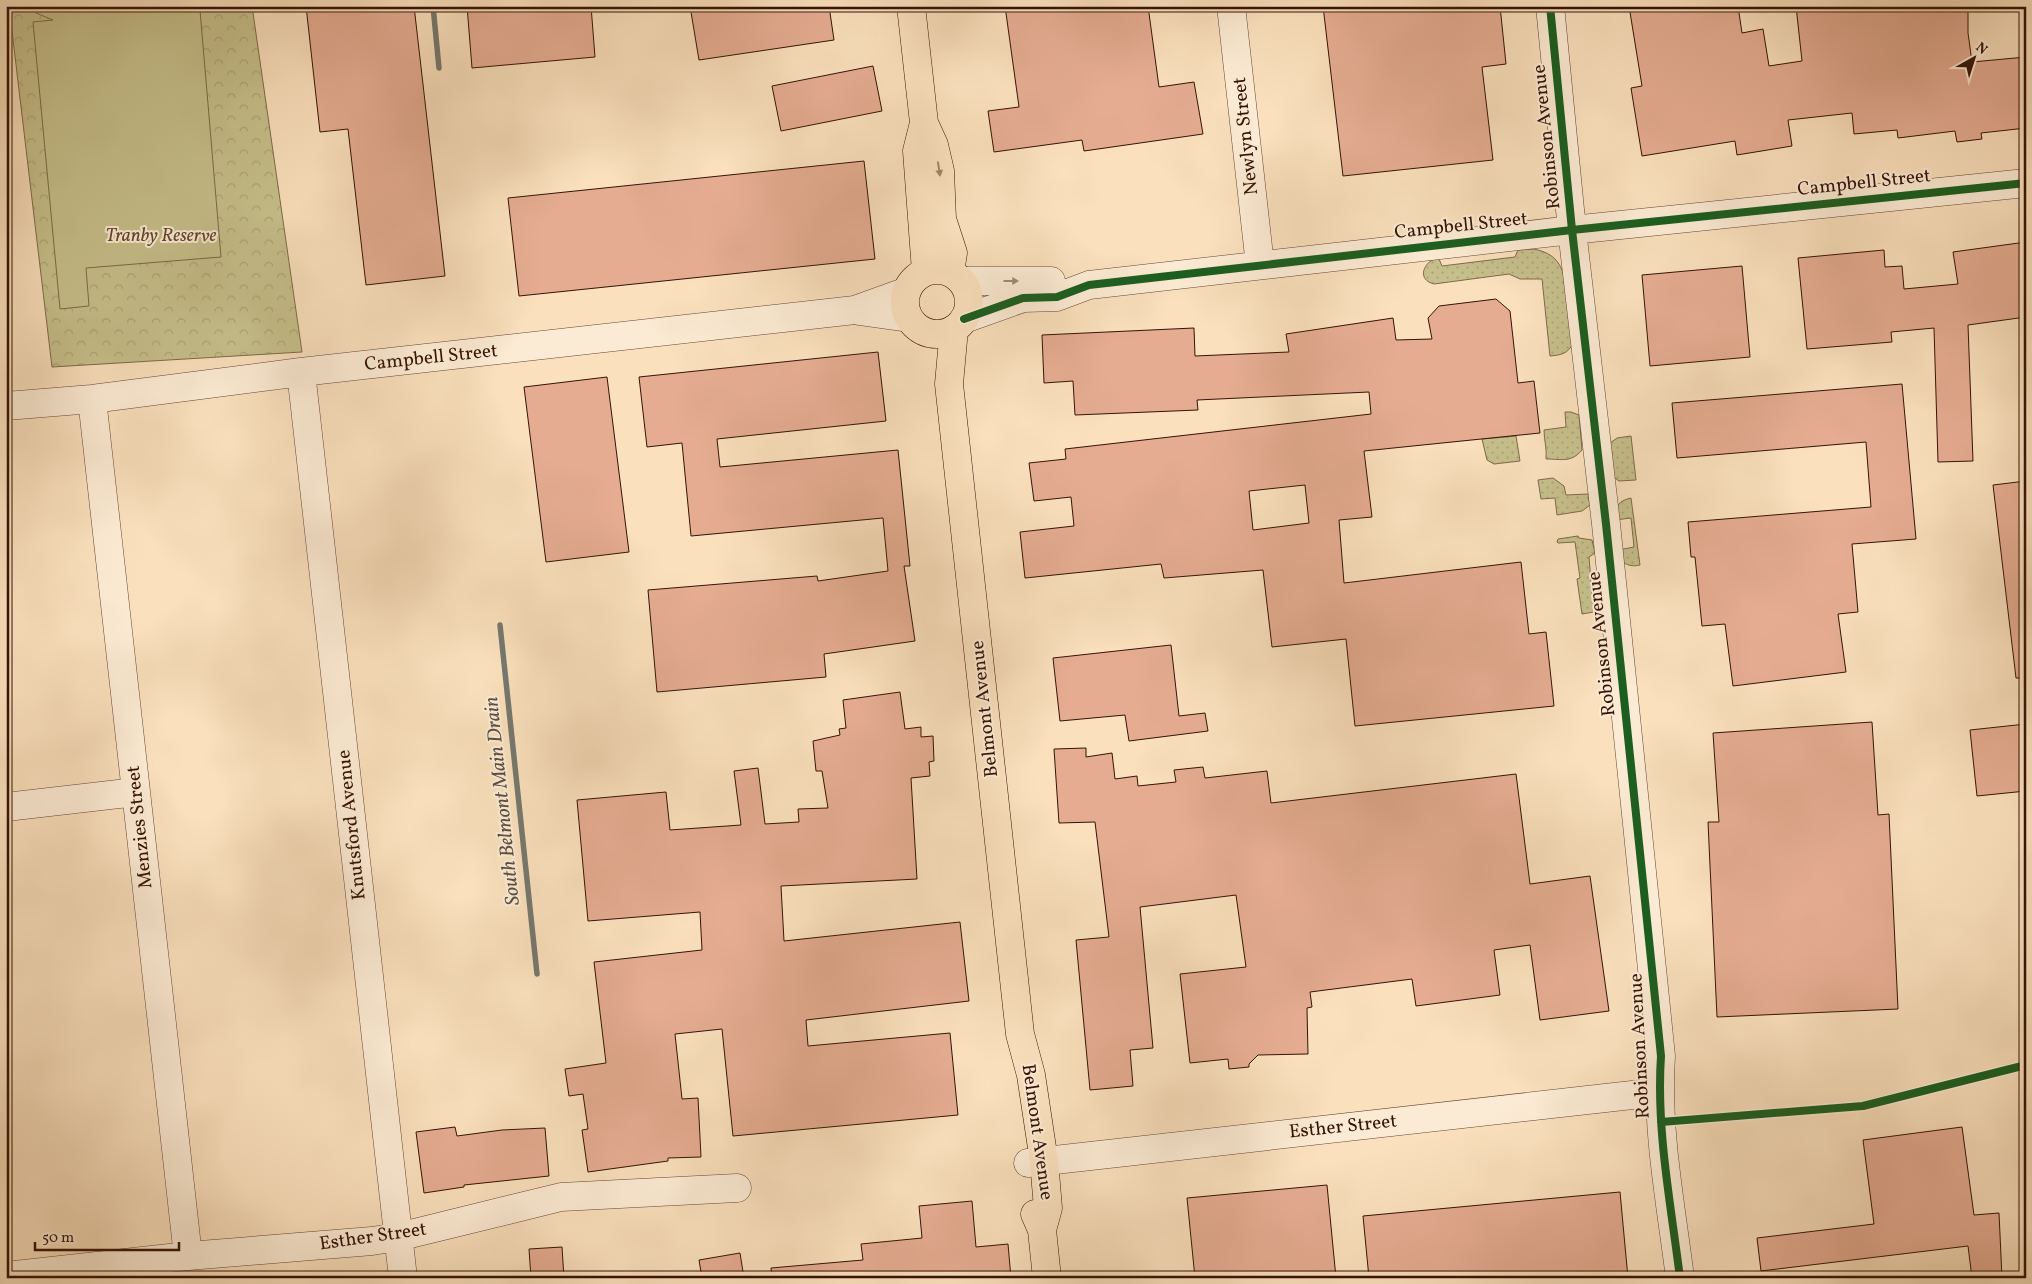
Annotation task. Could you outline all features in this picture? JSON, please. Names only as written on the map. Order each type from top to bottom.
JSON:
[{"type":"main road","points":[[911,6],[924,123],[917,151],[946,275],[967,290],[969,300],[968,309],[959,324],[945,333],[913,314],[910,283],[946,275]]},
{"type":"main road","name":"Belmont Avenue","points":[[913,314],[949,384]]},
{"type":"main road","name":"Belmont Avenue","points":[[959,324],[949,384],[1020,1034],[1031,1075],[1036,1162],[1048,1208],[1042,1230],[1047,1278]]},
{"type":"street","name":"Newlyn Street","points":[[1231,6],[1260,265]]},
{"type":"street","name":"Robinson Avenue","points":[[1550,6],[1572,230],[1603,491],[1661,1056],[1659,1092],[1680,1278]]},
{"type":"street","name":"Campbell Street","points":[[946,275],[1057,281],[1089,285],[1572,230],[2026,183]]},
{"type":"street","name":"Campbell Street","points":[[959,324],[1023,298],[1057,297],[1089,285]]},
{"type":"street","name":"Campbell Street","points":[[6,406],[92,398],[301,372],[855,310],[913,314]]},
{"type":"street","name":"Knutsford Avenue","points":[[301,372],[403,1278]]},
{"type":"street","name":"Menzies Street","points":[[92,398],[188,1256]]},
{"type":"street","points":[[6,807],[136,792]]},
{"type":"street","name":"Esther Street","points":[[1036,1162],[1659,1092]]},
{"type":"street","name":"Esther Street","points":[[6,1276],[71,1274],[188,1256],[372,1241],[398,1237],[561,1197],[736,1188]]},
{"type":"green space","name":"Tranby Reserve","points":[[9,6],[252,6],[302,352],[52,367]]},
{"type":"green space","points":[[31,6],[201,6],[221,257],[86,268],[89,306],[60,309],[33,22],[53,20],[36,13]]},
{"type":"green space","points":[[1533,249],[1551,256],[1557,261],[1564,275],[1573,343],[1569,350],[1561,354],[1550,356],[1542,279],[1520,279],[1509,274],[1434,284],[1429,282],[1424,276],[1425,268],[1434,259],[1439,259],[1442,266],[1515,257],[1518,250]]},
{"type":"green space","points":[[1565,412],[1579,415],[1582,450],[1570,459],[1546,459],[1544,430],[1566,427]]},
{"type":"green space","points":[[1516,436],[1520,461],[1494,464],[1487,460],[1482,439]]},
{"type":"green space","points":[[1631,436],[1636,480],[1619,481],[1612,476],[1610,443],[1617,438]]},
{"type":"green space","points":[[1553,478],[1564,486],[1566,495],[1588,494],[1590,505],[1582,511],[1557,515],[1555,498],[1541,499],[1538,480]]},
{"type":"green space","points":[[1631,498],[1640,565],[1634,566],[1621,561],[1618,550],[1634,547],[1631,518],[1615,520],[1618,505]]},
{"type":"green space","points":[[1578,536],[1579,538],[1592,540],[1595,553],[1589,557],[1592,594],[1598,596],[1600,603],[1594,612],[1582,614],[1577,579],[1580,578],[1575,542],[1557,542],[1558,539]]},
{"type":"building","points":[[306,6],[414,6],[445,276],[366,285],[348,129],[320,132]]},
{"type":"building","points":[[467,6],[591,6],[595,57],[472,68]]},
{"type":"building","points":[[690,6],[829,6],[834,40],[699,60]]},
{"type":"building","points":[[1005,6],[1148,6],[1159,87],[1194,82],[1203,134],[1084,151],[1082,140],[994,152],[988,111],[1019,107]]},
{"type":"building","points":[[1323,6],[1500,6],[1506,64],[1482,67],[1493,160],[1343,176]]},
{"type":"building","points":[[1629,6],[1738,6],[1742,33],[1763,29],[1769,66],[1802,61],[1796,6],[1968,6],[1968,33],[1972,62],[2026,57],[2026,128],[1981,133],[1982,139],[1957,142],[1955,131],[1898,138],[1897,130],[1854,134],[1852,113],[1788,120],[1792,146],[1737,155],[1735,141],[1642,156],[1631,88],[1642,86]]},
{"type":"building","points":[[873,66],[882,111],[781,131],[772,86]]},
{"type":"building","points":[[864,161],[875,259],[519,296],[508,198]]},
{"type":"building","points":[[2026,242],[2026,317],[1968,325],[1973,461],[1938,462],[1934,328],[1891,332],[1892,342],[1807,349],[1798,258],[1884,250],[1885,267],[1902,266],[1904,289],[1958,284],[1953,252]]},
{"type":"building","points":[[1742,266],[1750,357],[1650,366],[1642,275]]},
{"type":"building","points":[[1496,299],[1510,311],[1518,383],[1534,381],[1540,433],[1364,451],[1372,517],[1339,520],[1344,583],[1521,562],[1529,634],[1546,632],[1554,706],[1355,726],[1346,639],[1272,647],[1263,570],[1164,578],[1161,564],[1025,578],[1020,532],[1074,526],[1071,497],[1034,501],[1029,463],[1066,459],[1065,449],[1371,414],[1369,392],[1197,400],[1198,410],[1075,415],[1073,381],[1044,383],[1042,335],[1194,328],[1195,356],[1289,352],[1286,334],[1393,318],[1396,340],[1432,339],[1428,318],[1439,306]],"holes":[[[1305,485],[1309,523],[1253,530],[1249,491]]]},
{"type":"building","points":[[878,352],[886,421],[717,439],[720,467],[898,450],[910,566],[904,566],[915,641],[824,654],[826,677],[657,692],[648,590],[817,576],[818,581],[888,571],[883,518],[691,536],[682,443],[647,447],[639,377]]},
{"type":"building","points":[[607,377],[629,552],[546,562],[524,387]]},
{"type":"building","points":[[1902,384],[1916,539],[1852,544],[1858,612],[1838,614],[1846,672],[1733,686],[1725,624],[1702,626],[1695,557],[1691,557],[1688,522],[1871,507],[1866,442],[1677,458],[1672,403]]},
{"type":"building","points":[[2026,481],[2026,678],[2016,678],[1993,485]]},
{"type":"building","points":[[1171,645],[1179,716],[1205,713],[1208,731],[1129,741],[1125,715],[1060,721],[1053,658]]},
{"type":"building","points":[[900,692],[905,729],[921,727],[921,737],[933,736],[934,761],[929,762],[930,776],[911,778],[917,879],[781,886],[784,941],[960,922],[969,1001],[806,1020],[808,1046],[950,1033],[958,1115],[733,1136],[722,1029],[675,1034],[682,1099],[698,1098],[701,1157],[668,1158],[668,1161],[588,1172],[582,1130],[588,1129],[583,1094],[569,1096],[565,1069],[606,1063],[594,962],[702,950],[700,912],[588,921],[577,800],[666,792],[670,830],[741,825],[734,771],[758,768],[765,824],[799,822],[798,809],[828,808],[822,771],[816,771],[813,741],[840,735],[839,729],[846,728],[843,700]]},
{"type":"building","points":[[1872,722],[1878,815],[1889,814],[1898,1009],[1717,1017],[1708,822],[1719,822],[1713,733]]},
{"type":"building","points":[[2026,724],[2026,791],[1977,796],[1970,730]]},
{"type":"building","points":[[1086,748],[1086,757],[1112,753],[1115,779],[1137,776],[1138,786],[1176,782],[1174,770],[1203,767],[1205,778],[1267,771],[1271,803],[1516,774],[1530,884],[1590,876],[1609,1011],[1540,1020],[1530,945],[1494,950],[1500,995],[1416,1006],[1412,979],[1310,992],[1312,1007],[1307,1008],[1308,1054],[1258,1055],[1249,1064],[1249,1067],[1229,1069],[1228,1059],[1190,1063],[1180,974],[1246,967],[1236,895],[1140,907],[1153,1048],[1130,1050],[1133,1086],[1090,1090],[1076,940],[1109,937],[1095,822],[1059,823],[1054,749]]},
{"type":"building","points":[[455,1127],[457,1136],[502,1130],[545,1128],[549,1176],[464,1185],[464,1187],[424,1193],[416,1132]]},
{"type":"building","points":[[1962,1127],[1974,1215],[1999,1213],[2002,1278],[1972,1278],[1968,1246],[1761,1271],[1757,1238],[1874,1224],[1863,1140]]},
{"type":"building","points":[[1327,1185],[1336,1278],[1195,1278],[1187,1198]]},
{"type":"building","points":[[1620,1192],[1628,1278],[1369,1278],[1363,1216]]},
{"type":"building","points":[[972,1201],[976,1247],[1008,1244],[1011,1278],[925,1278],[925,1275],[893,1278],[772,1278],[771,1268],[863,1260],[861,1244],[922,1238],[919,1206]]},
{"type":"building","points":[[562,1247],[564,1278],[531,1278],[529,1249]]},
{"type":"building","points":[[740,1253],[744,1278],[702,1278],[699,1260]]},
{"type":"waterway","name":"South Belmont Main Drain","points":[[433,6],[439,68]]},
{"type":"waterway","name":"South Belmont Main Drain","points":[[500,625],[537,974]]},
{"type":"cycle path","points":[[1550,6],[1572,230],[1606,524],[1661,1056],[1662,1140],[1680,1278]]},
{"type":"cycle path","points":[[964,319],[1023,298],[1057,297],[1089,285],[1572,230],[2026,183]]},
{"type":"cycle path","points":[[1661,1122],[1863,1106],[2026,1065]]}]
